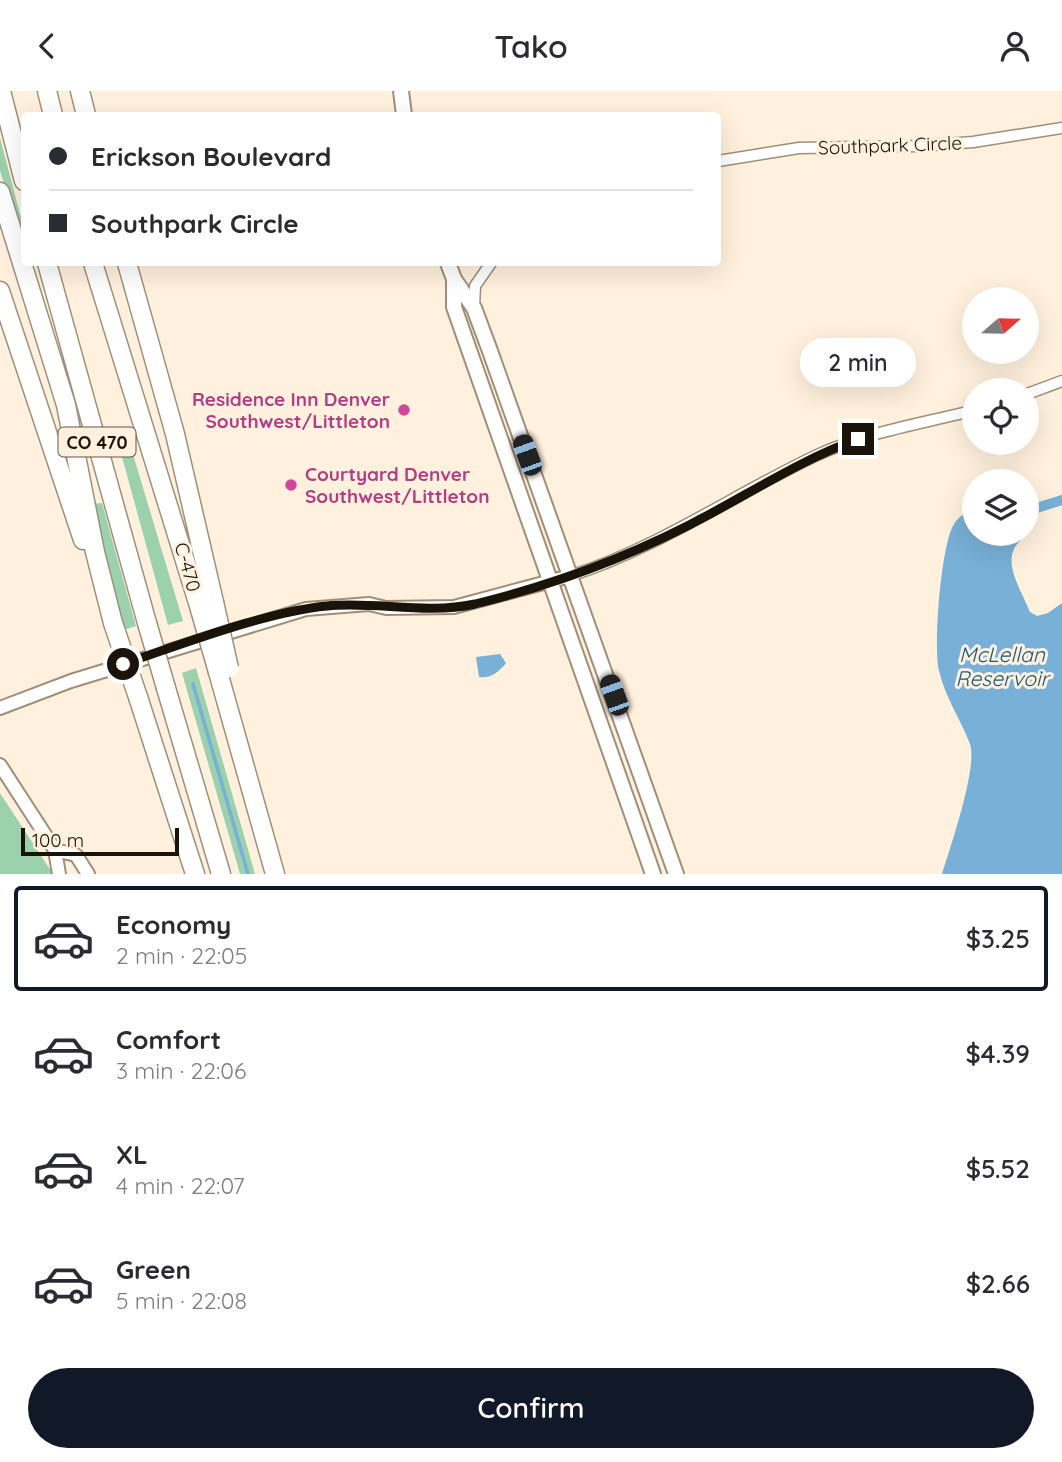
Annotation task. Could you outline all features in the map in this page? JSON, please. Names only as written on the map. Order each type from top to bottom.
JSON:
[{"type":"highway","points":[[1,91],[21,169]]},
{"type":"highway","points":[[47,91],[52,112]]},
{"type":"highway","points":[[79,91],[85,112]]},
{"type":"highway","points":[[0,192],[21,260]]},
{"type":"highway","points":[[23,266],[66,405],[95,552],[113,623]]},
{"type":"highway","name":"CO 470","points":[[48,266],[147,623],[221,874]]},
{"type":"highway","name":"C-470","points":[[94,266],[206,604],[275,874]]},
{"type":"highway","points":[[128,266],[175,434],[206,604]]},
{"type":"highway","points":[[0,291],[195,874]]},
{"type":"main road","points":[[401,91],[404,112]]},
{"type":"main road","points":[[449,266],[454,279],[474,307],[676,874]]},
{"type":"main road","points":[[454,279],[454,307],[653,874]]},
{"type":"street","name":"Southpark Circle","points":[[721,161],[799,148],[919,146],[973,142],[1062,128]]},
{"type":"street","points":[[474,307],[475,286],[489,266]]},
{"type":"street","points":[[1039,390],[1062,381]]},
{"type":"street","points":[[0,708],[71,681],[306,609],[369,604],[386,607],[454,607],[570,576],[607,564],[682,528],[836,447],[962,413]]},
{"type":"street","points":[[0,765],[55,849],[59,874]]},
{"type":"street","points":[[55,849],[76,855],[89,874]]},
{"type":"green space","points":[[0,138],[21,218],[21,240],[0,171]]},
{"type":"green space","points":[[126,431],[183,621],[168,625],[116,435]]},
{"type":"green space","points":[[102,503],[136,626],[124,630],[110,587],[92,504]]},
{"type":"green space","points":[[196,668],[255,874],[240,874],[182,673]]},
{"type":"green space","points":[[0,793],[53,874],[0,874]]},
{"type":"water","name":"McLellan Reservoir","points":[[962,515],[962,546],[1016,546],[1012,556],[1014,575],[1030,612],[1037,616],[1048,613],[1062,603],[1062,874],[942,874],[967,788],[971,755],[970,744],[945,690],[937,659],[939,596],[945,552],[949,535]]},
{"type":"water","points":[[500,654],[506,663],[491,676],[479,677],[476,657]]},
{"type":"waterway","points":[[1039,507],[1062,500]]},
{"type":"waterway","points":[[193,684],[248,874]]},
{"type":"place","name":"Residence Inn Denver Southwest/Littleton","points":[[404,410]]},
{"type":"place","name":"Courtyard Denver Southwest/Littleton","points":[[291,485]]},
{"type":"route","points":[[123,664],[306,609],[369,604],[386,607],[454,607],[476,604],[570,576],[620,558],[714,512],[815,456],[858,439]]}]
